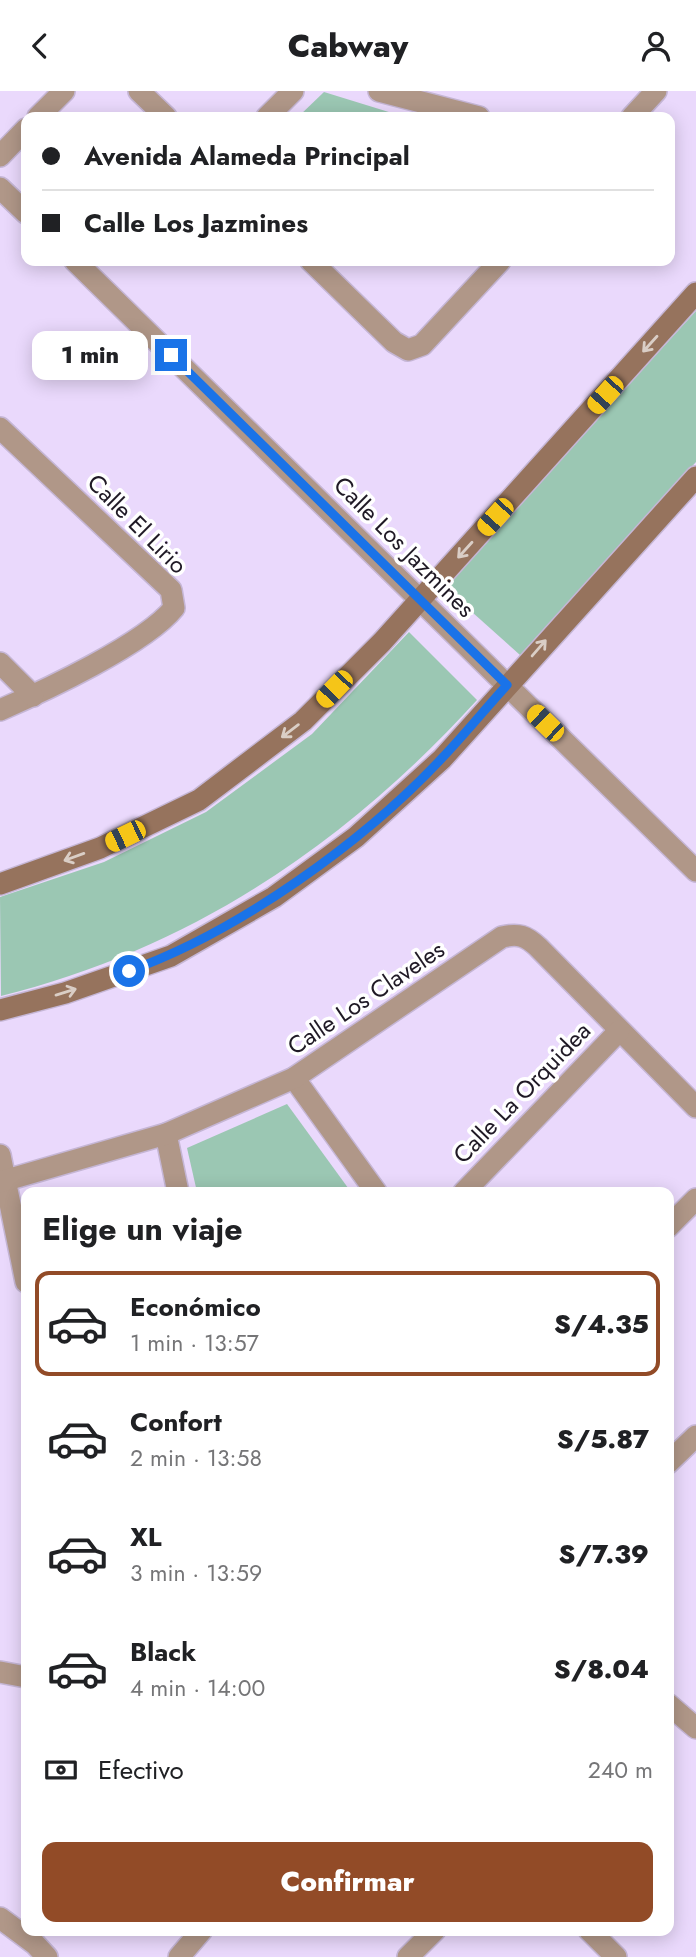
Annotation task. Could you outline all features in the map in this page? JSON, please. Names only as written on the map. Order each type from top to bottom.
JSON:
[{"type":"street","points":[[43,112],[64,91]]},
{"type":"street","points":[[139,91],[161,112]]},
{"type":"street","points":[[272,112],[293,91]]},
{"type":"street","points":[[379,91],[460,112]]},
{"type":"street","points":[[637,112],[656,91]]},
{"type":"street","points":[[0,156],[21,134]]},
{"type":"street","points":[[0,188],[21,208]]},
{"type":"street","name":"Calle Los Jazmines","points":[[80,266],[696,871]]},
{"type":"street","points":[[316,266],[394,342],[408,350],[422,345],[495,266]]},
{"type":"street","points":[[0,884],[100,848],[199,800],[303,722],[420,600],[696,293]]},
{"type":"street","name":"Calle El Lirio","points":[[0,428],[171,590],[174,608],[164,620],[110,654],[0,711]]},
{"type":"street","points":[[0,1010],[65,993],[171,956],[274,897],[356,837],[432,768],[696,477]]},
{"type":"street","points":[[0,663],[33,696]]},
{"type":"street","name":"Calle Los Claveles","points":[[3,1182],[166,1134],[294,1078],[502,937],[515,934],[527,937],[538,947],[696,1107]]},
{"type":"street","name":"Calle La Orquidea","points":[[469,1187],[619,1031]]},
{"type":"street","points":[[294,1078],[372,1187]]},
{"type":"street","points":[[166,1134],[177,1187]]},
{"type":"street","points":[[0,1155],[3,1182],[21,1260]]},
{"type":"street","points":[[674,1221],[696,1199]]},
{"type":"street","points":[[674,1457],[696,1436]]},
{"type":"street","points":[[0,1672],[21,1676]]},
{"type":"street","points":[[674,1710],[696,1728]]},
{"type":"street","points":[[0,1918],[21,1933]]},
{"type":"street","points":[[25,1936],[47,1957]]},
{"type":"street","points":[[179,1957],[197,1936]]},
{"type":"street","points":[[408,1957],[429,1936]]},
{"type":"street","points":[[595,1936],[616,1957]]},
{"type":"green space","points":[[324,92],[389,112],[303,112]]},
{"type":"green space","points":[[696,311],[696,462],[520,655],[444,587]]},
{"type":"green space","points":[[409,632],[477,700],[427,752],[374,800],[319,845],[201,920],[137,950],[71,976],[1,996],[0,897],[104,862],[206,812],[312,734]]},
{"type":"green space","points":[[287,1104],[347,1187],[196,1187],[187,1148]]},
{"type":"route","points":[[129,971],[171,956],[274,897],[356,837],[442,759],[507,685],[171,355]]}]
